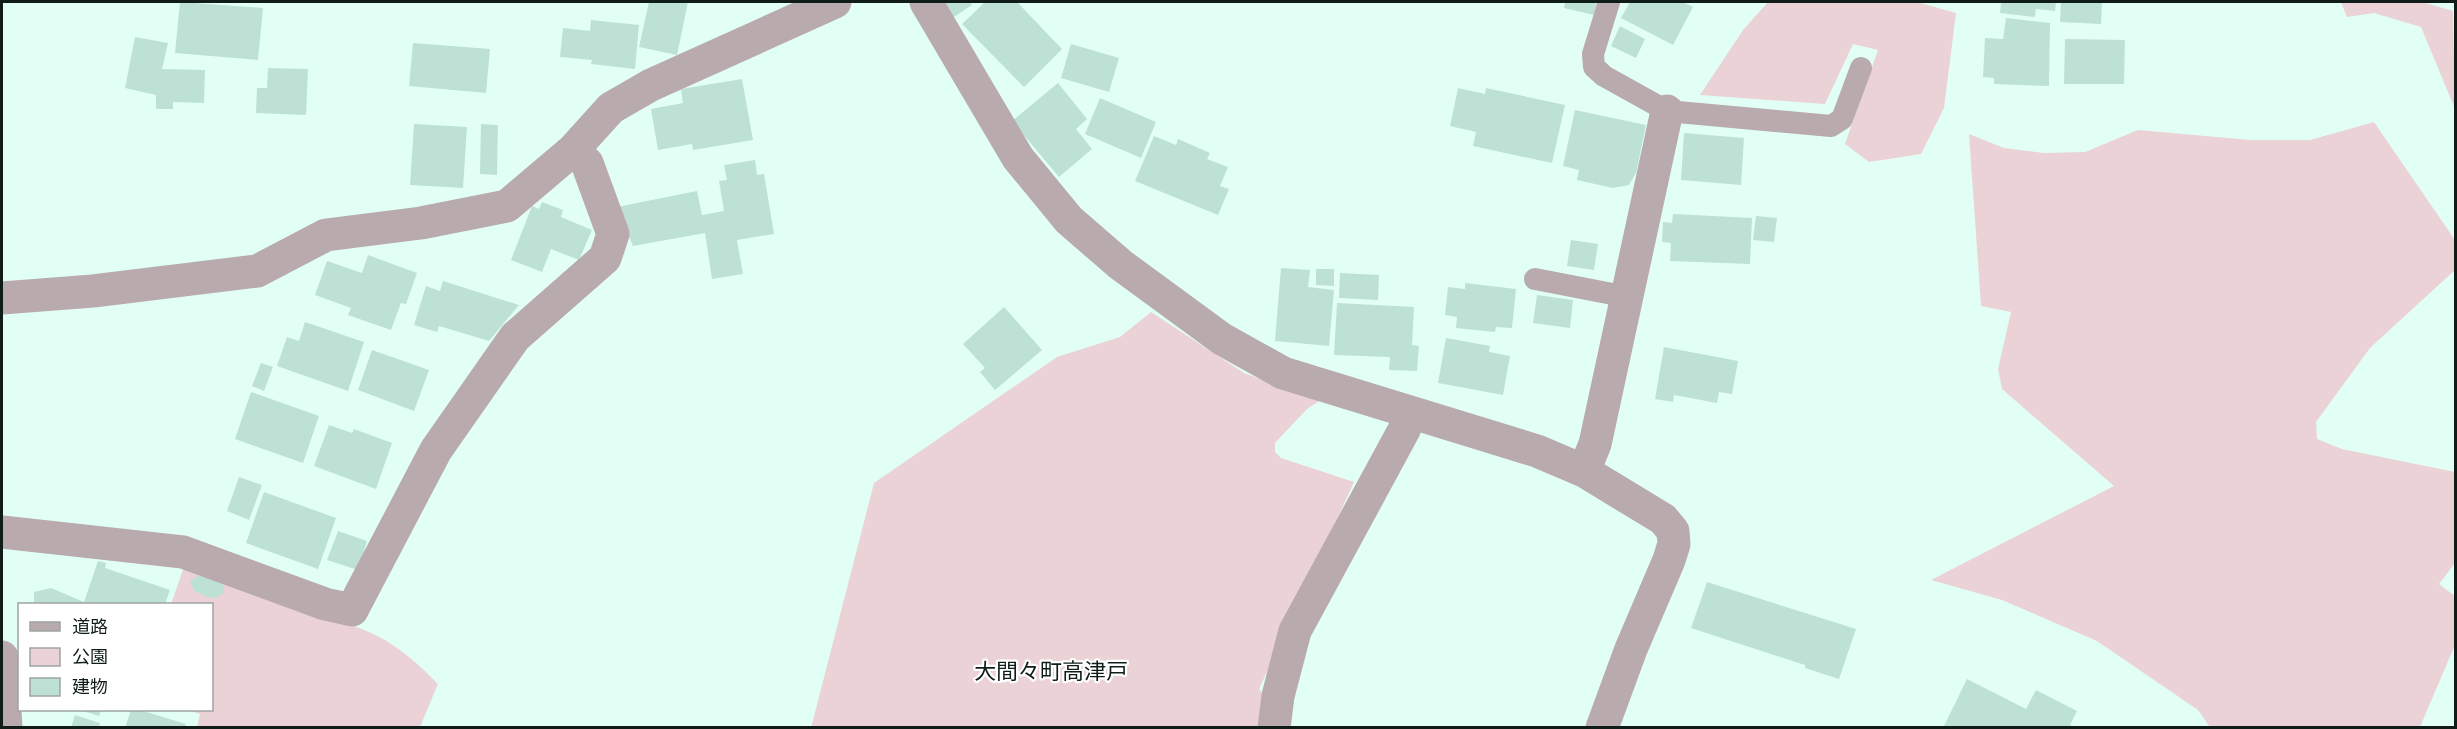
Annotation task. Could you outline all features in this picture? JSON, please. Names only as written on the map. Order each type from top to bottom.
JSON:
[{"type":"street","points":[[2,298],[93,291],[257,271],[326,235],[421,224],[507,206],[573,150],[611,108],[651,85],[834,2]]},
{"type":"street","points":[[926,2],[1018,158],[1069,220],[1121,265],[1222,339],[1283,373],[1537,452],[1584,471],[1663,519],[1673,531],[1674,544],[1602,728]]},
{"type":"street","points":[[1584,471],[1595,444],[1667,111]]},
{"type":"street","points":[[2,532],[183,552],[325,604],[352,610],[436,450],[515,337],[605,258],[613,234],[587,163],[573,150]]},
{"type":"street","points":[[1274,728],[1278,696],[1295,631],[1411,413]]},
{"type":"street","points":[[2,657],[6,728]]},
{"type":"lane","points":[[1610,2],[1593,54],[1594,67],[1604,76],[1667,111],[1831,126],[1842,119],[1862,68]]},
{"type":"lane","points":[[1535,279],[1628,297]]},
{"type":"green space","points":[[1768,2],[1917,2],[1956,13],[1944,108],[1921,154],[1869,162],[1845,144],[1878,50],[1853,44],[1825,104],[1700,95],[1743,30]]},
{"type":"green space","points":[[2341,2],[2422,2],[2453,11],[2455,109],[2421,27],[2374,13],[2347,17]]},
{"type":"green space","points":[[2374,122],[2455,240],[2455,270],[2370,348],[2316,422],[2317,439],[2342,449],[2455,472],[2455,563],[2439,584],[2455,596],[2455,645],[2420,727],[2210,727],[2198,710],[2097,641],[2002,600],[1931,580],[2114,486],[2002,389],[1998,369],[2011,312],[1981,306],[1969,134],[2004,148],[2044,153],[2085,152],[2138,130],[2250,140],[2310,140]]},
{"type":"green space","points":[[1151,312],[1244,373],[1319,401],[1307,409],[1275,443],[1275,452],[1281,458],[1354,482],[1259,689],[1266,699],[1264,727],[811,728],[874,483],[1057,357],[1120,337]]},
{"type":"green space","points":[[185,564],[380,637],[404,653],[438,684],[420,727],[197,727],[200,714],[190,711],[213,711],[213,603],[171,603]]},
{"type":"building","points":[[180,2],[263,8],[258,60],[175,53]]},
{"type":"building","points":[[649,2],[688,2],[677,55],[639,47]]},
{"type":"building","points":[[939,2],[970,2],[972,5],[951,19]]},
{"type":"building","points":[[985,2],[1017,2],[1062,49],[1024,87],[962,24]]},
{"type":"building","points":[[1565,2],[1597,2],[1594,15],[1564,8]]},
{"type":"building","points":[[1630,2],[1683,2],[1693,7],[1673,45],[1621,18]]},
{"type":"building","points":[[2001,2],[2056,2],[2055,11],[2036,9],[2035,17],[2000,13]]},
{"type":"building","points":[[2061,2],[2102,2],[2101,24],[2060,22]]},
{"type":"building","points":[[2006,18],[2050,23],[2049,86],[1994,84],[1994,78],[1983,77],[1985,38],[2003,39]]},
{"type":"building","points":[[591,20],[639,25],[635,69],[591,64],[592,60],[560,57],[563,28],[590,31]]},
{"type":"building","points":[[1620,26],[1645,39],[1636,58],[1611,46]]},
{"type":"building","points":[[135,37],[168,43],[162,69],[205,70],[204,103],[173,102],[173,109],[156,109],[156,95],[125,88]]},
{"type":"building","points":[[2065,39],[2125,40],[2124,84],[2064,84]]},
{"type":"building","points":[[413,43],[490,49],[486,93],[409,86]]},
{"type":"building","points":[[1071,44],[1119,58],[1109,92],[1061,78]]},
{"type":"building","points":[[268,68],[308,69],[306,115],[256,113],[257,88],[267,88]]},
{"type":"building","points":[[742,79],[753,140],[693,150],[692,144],[658,150],[651,109],[683,103],[681,89]]},
{"type":"building","points":[[1058,83],[1087,119],[1076,129],[1092,149],[1059,177],[1012,121]]},
{"type":"building","points":[[1458,88],[1485,94],[1486,88],[1565,105],[1552,163],[1473,146],[1476,132],[1450,126]]},
{"type":"building","points":[[1100,98],[1156,122],[1141,158],[1085,134]]},
{"type":"building","points":[[1575,110],[1646,125],[1636,173],[1629,185],[1613,188],[1577,180],[1579,170],[1563,166]]},
{"type":"building","points":[[414,124],[467,127],[463,188],[410,185]]},
{"type":"building","points":[[481,124],[498,125],[497,175],[480,174]]},
{"type":"building","points":[[1684,133],[1744,138],[1741,185],[1681,180]]},
{"type":"building","points":[[1154,136],[1176,145],[1178,139],[1210,153],[1207,159],[1228,167],[1220,186],[1229,189],[1218,215],[1135,181]]},
{"type":"building","points":[[755,160],[757,175],[764,174],[774,234],[737,240],[743,274],[712,279],[705,233],[633,246],[617,207],[697,191],[702,215],[724,211],[719,181],[727,180],[724,165]]},
{"type":"building","points":[[542,202],[563,210],[561,217],[592,230],[579,260],[551,249],[542,272],[511,260],[532,206],[539,209]]},
{"type":"building","points":[[1673,214],[1752,218],[1750,264],[1670,261],[1671,243],[1662,242],[1663,222],[1672,223]]},
{"type":"building","points":[[1756,216],[1777,218],[1774,242],[1753,240]]},
{"type":"building","points":[[1571,240],[1598,244],[1594,270],[1567,266]]},
{"type":"building","points":[[368,255],[417,273],[406,304],[401,303],[391,330],[348,315],[351,308],[315,295],[327,261],[362,273]]},
{"type":"building","points":[[1281,268],[1310,270],[1308,287],[1334,290],[1329,346],[1275,341]]},
{"type":"building","points":[[1316,269],[1334,269],[1334,286],[1316,285]]},
{"type":"building","points":[[1340,273],[1379,275],[1378,300],[1339,298]]},
{"type":"building","points":[[443,281],[519,305],[489,341],[439,326],[437,332],[414,325],[426,286],[440,291]]},
{"type":"building","points":[[1465,283],[1516,289],[1512,328],[1496,327],[1495,332],[1456,328],[1457,317],[1445,315],[1448,287],[1465,289]]},
{"type":"building","points":[[1537,295],[1573,300],[1570,328],[1533,323]]},
{"type":"building","points":[[1337,303],[1414,307],[1412,345],[1419,346],[1417,371],[1389,370],[1390,357],[1334,355]]},
{"type":"building","points":[[1004,307],[1042,350],[995,390],[980,372],[985,368],[963,344]]},
{"type":"building","points":[[305,322],[364,342],[348,391],[277,366],[287,337],[299,341]]},
{"type":"building","points":[[1446,338],[1490,346],[1489,352],[1510,356],[1503,395],[1438,383]]},
{"type":"building","points":[[1664,347],[1738,361],[1732,394],[1719,392],[1717,403],[1674,395],[1673,402],[1655,399]]},
{"type":"building","points":[[372,350],[429,370],[414,411],[358,390]]},
{"type":"building","points":[[261,363],[273,367],[264,391],[252,386]]},
{"type":"building","points":[[251,392],[319,416],[303,463],[235,439]]},
{"type":"building","points":[[329,425],[352,433],[354,429],[392,443],[376,489],[314,466]]},
{"type":"building","points":[[239,477],[262,485],[249,520],[227,511]]},
{"type":"building","points":[[264,492],[336,518],[318,569],[246,543]]},
{"type":"building","points":[[338,531],[367,541],[358,570],[327,560]]},
{"type":"building","points":[[98,561],[106,563],[105,568],[170,590],[165,603],[34,603],[34,592],[51,588],[84,602]]},
{"type":"building","points":[[199,575],[223,584],[224,593],[213,599],[194,591],[190,581]]},
{"type":"building","points":[[1707,582],[1856,629],[1839,679],[1805,668],[1805,665],[1691,628]]},
{"type":"building","points":[[1967,679],[2026,709],[2036,690],[2077,711],[2070,725],[2076,728],[1943,728]]},
{"type":"building","points":[[83,711],[101,711],[99,716]]},
{"type":"building","points":[[131,711],[143,711],[186,724],[185,728],[125,728]]},
{"type":"building","points":[[75,715],[100,723],[99,728],[71,728]]},
{"type":"district","name":"大間々町高津戸","points":[[1051,669]]}]
